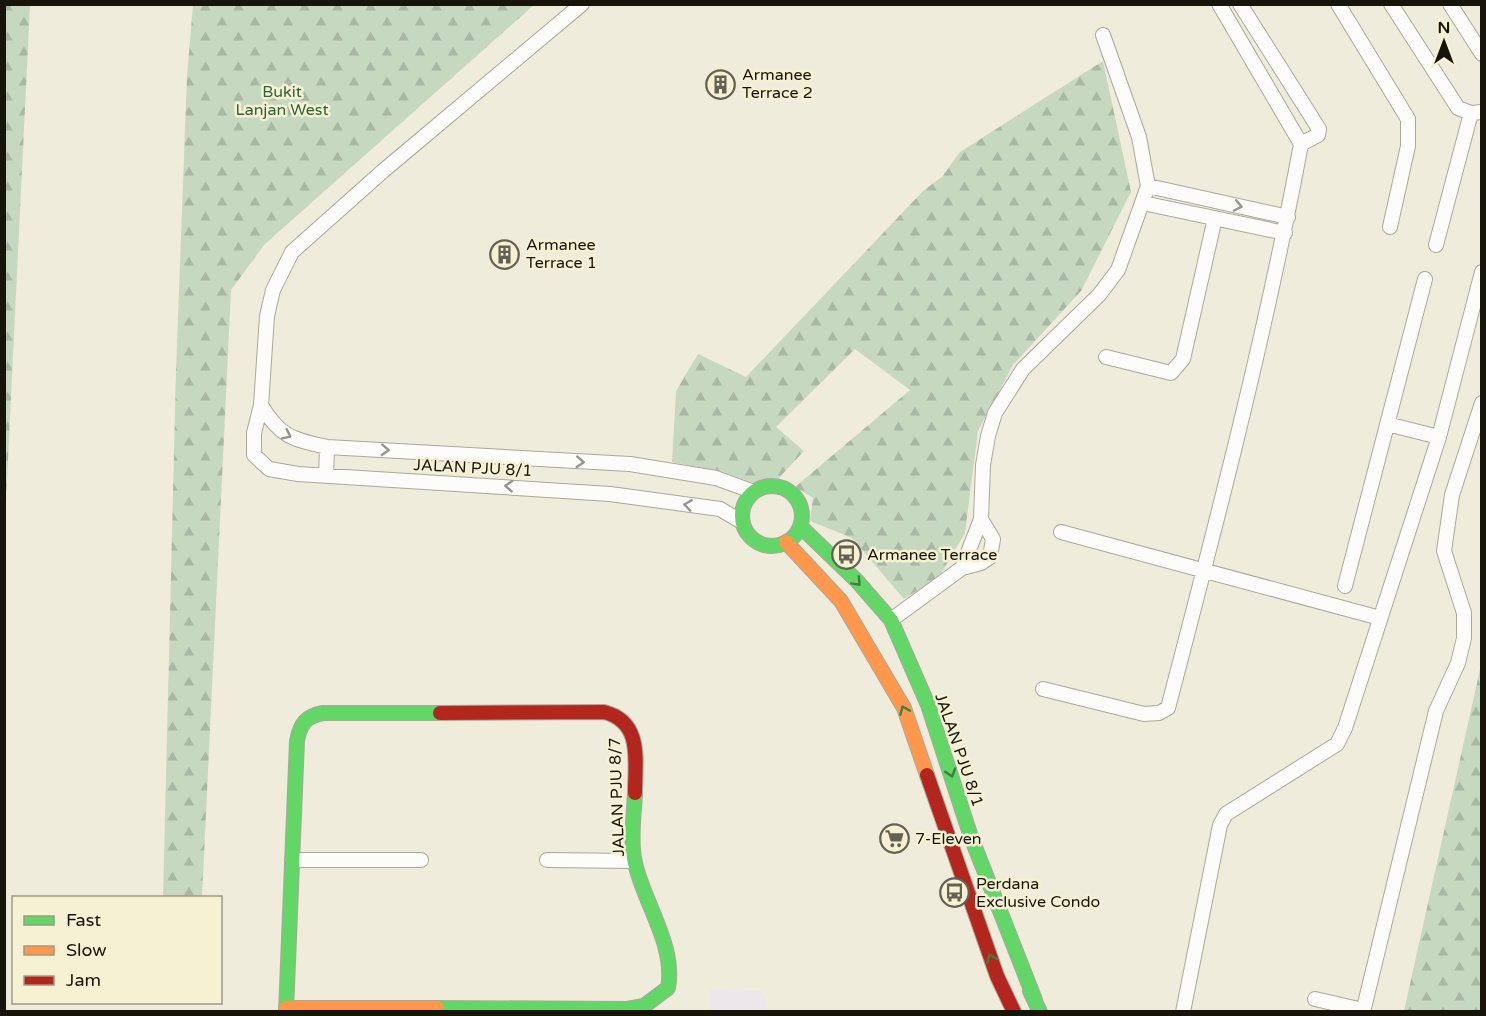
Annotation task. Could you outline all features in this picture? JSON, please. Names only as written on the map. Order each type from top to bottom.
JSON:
[{"type":"main road","points":[[772,486],[790,492],[801,507],[800,526],[786,543],[765,545],[754,541],[742,522],[744,506],[754,492],[772,486]]},
{"type":"main road","name":"JALAN PJU 8/1","points":[[800,526],[857,581],[891,620],[928,705],[972,837],[1030,991],[1041,1011]]},
{"type":"main road","points":[[786,543],[841,601],[904,708],[997,976],[1014,1011]]},
{"type":"main road","name":"JALAN PJU 8/7","points":[[604,712],[618,715],[633,732],[634,861],[666,952],[670,977],[668,988],[644,1005],[627,1009],[286,1010],[298,731],[303,721],[312,714],[604,712]]},
{"type":"main road","points":[[950,845],[972,837]]},
{"type":"street","name":"JALAN PJU 8/1","points":[[582,4],[383,171],[292,252],[273,290],[267,316],[261,405],[253,448],[258,461],[269,469],[326,476],[610,494],[720,509],[742,522]]},
{"type":"street","points":[[1043,689],[1144,714],[1159,713],[1168,708],[1204,571],[1285,233],[1301,144],[1219,4]]},
{"type":"street","points":[[1240,4],[1319,129],[1318,135],[1301,144]]},
{"type":"street","points":[[1338,4],[1407,119],[1407,146],[1390,227]]},
{"type":"street","points":[[1391,4],[1450,99],[1458,108],[1476,112],[1436,245]]},
{"type":"street","points":[[1450,4],[1482,54]]},
{"type":"street","points":[[962,568],[981,519],[983,465],[995,413],[1023,369],[1099,295],[1118,270],[1148,186],[1139,137],[1102,35]]},
{"type":"street","points":[[1148,186],[1288,217]]},
{"type":"street","points":[[1143,203],[1285,233]]},
{"type":"street","points":[[1106,357],[1171,373],[1179,367],[1183,359],[1215,218]]},
{"type":"street","points":[[1183,1011],[1220,825],[1226,814],[1337,744],[1345,728],[1439,437],[1482,272]]},
{"type":"street","points":[[1345,586],[1425,279]]},
{"type":"street","points":[[1315,999],[1363,1011],[1436,711],[1458,663],[1464,639],[1464,613],[1444,551],[1452,495],[1482,403]]},
{"type":"street","name":"JALAN PJU 8/1","points":[[261,405],[272,424],[284,435],[327,447],[630,464],[716,478],[754,492]]},
{"type":"street","points":[[1387,424],[1439,437]]},
{"type":"street","points":[[326,476],[327,447]]},
{"type":"street","points":[[891,620],[962,568],[981,563],[990,557],[993,549],[991,532],[981,519]]},
{"type":"street","points":[[1061,532],[1380,618]]},
{"type":"street","points":[[292,860],[421,860]]},
{"type":"street","points":[[547,860],[634,861]]},
{"type":"shaded area","points":[[710,989],[762,991],[769,1011],[709,1011]]},
{"type":"green space","points":[[4,5],[30,5],[5,521]]},
{"type":"green space","name":"Bukit Lanjan West","points":[[193,5],[534,5],[264,245],[231,290],[202,896],[163,896],[176,371],[187,76]]},
{"type":"green space","points":[[1103,61],[1131,192],[1081,291],[1013,365],[978,431],[965,533],[939,577],[904,599],[852,538],[810,521],[813,498],[795,487],[910,390],[855,349],[776,427],[804,451],[776,481],[754,483],[723,472],[672,462],[676,391],[698,354],[746,377],[924,190],[942,177],[960,152]]},
{"type":"green space","points":[[1481,665],[1481,1011],[1404,1011]]},
{"type":"traffic: fast","points":[[772,486],[789,491],[797,499],[802,516],[797,533],[789,541],[772,546],[755,541],[747,533],[742,516],[747,499],[755,491],[772,486]]},
{"type":"traffic: fast","points":[[800,526],[857,581],[891,620],[928,705],[971,837],[1035,1000]]},
{"type":"traffic: fast","points":[[286,1012],[297,741],[302,725],[312,716],[323,713],[440,713]]},
{"type":"traffic: fast","points":[[437,1008],[627,1009],[644,1006],[668,988],[667,956],[635,863],[633,846],[635,793]]},
{"type":"traffic: fast","points":[[1030,991],[1040,1012]]},
{"type":"traffic: slow","points":[[786,542],[841,601],[904,708],[927,775]]},
{"type":"traffic: slow","points":[[286,1008],[437,1008]]},
{"type":"traffic: jam","points":[[440,713],[604,712],[617,717],[631,733],[634,744],[635,793]]},
{"type":"traffic: jam","points":[[927,775],[997,976],[1014,1012]]},
{"type":"place","name":"Armanee Terrace 2","points":[[721,84]]},
{"type":"place","name":"Armanee Terrace 1","points":[[505,254]]},
{"type":"place","name":"Armanee Terrace","points":[[846,555]]},
{"type":"place","name":"7-Eleven","points":[[894,839]]},
{"type":"place","name":"Perdana Exclusive Condo","points":[[955,893]]}]
